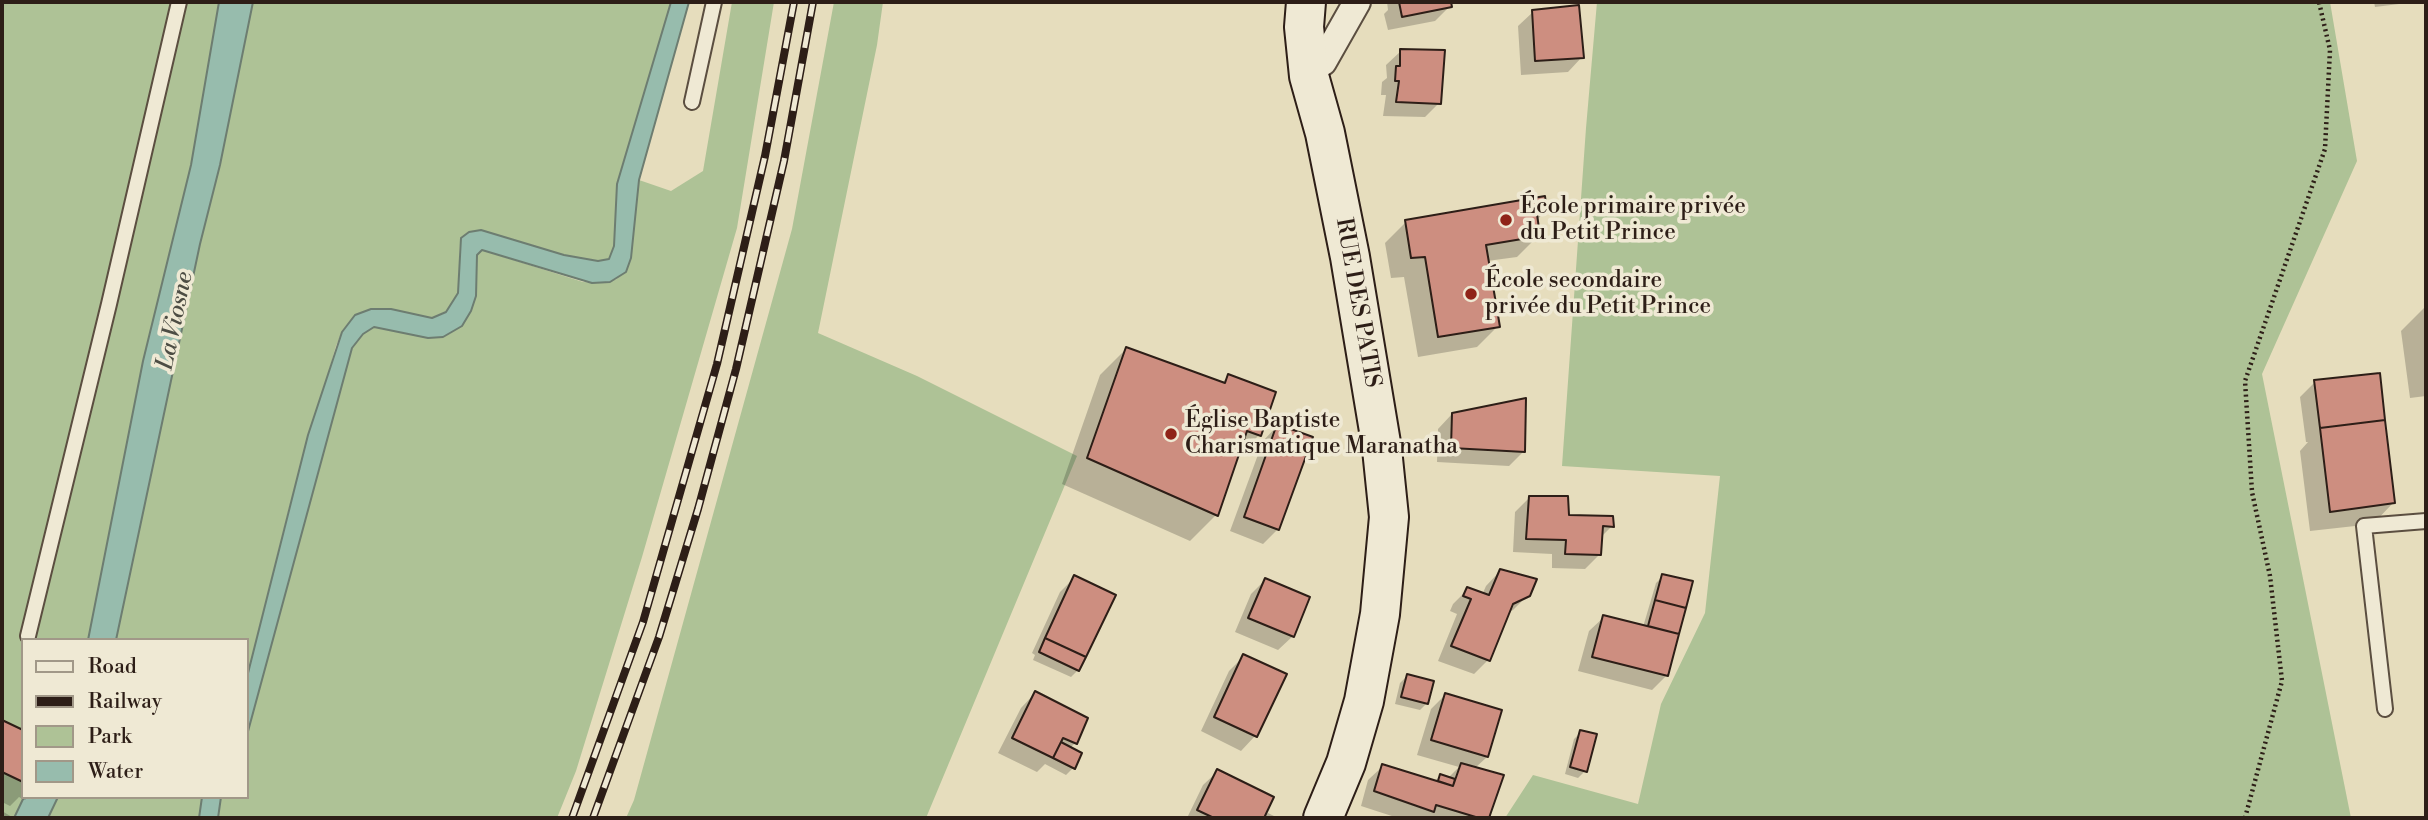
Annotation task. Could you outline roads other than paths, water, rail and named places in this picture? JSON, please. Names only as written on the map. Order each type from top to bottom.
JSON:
[{"type":"main road","name":"RUE DES PATIS","points":[[1306,2],[1304,27],[1309,76],[1325,133],[1350,257],[1376,410],[1389,517],[1374,656],[1346,763],[1323,818]]},
{"type":"main road","name":"RUE DES PATIS","points":[[1325,133],[1323,62],[1329,2]]},
{"type":"main road","name":"RUE DES PATIS","points":[[1344,818],[1346,763]]},
{"type":"street","points":[[1323,62],[1357,2]]},
{"type":"lane","points":[[28,635],[179,2]]},
{"type":"lane","points":[[692,102],[715,2]]},
{"type":"lane","points":[[2385,709],[2364,526],[2426,521]]},
{"type":"water","name":"La Viosne","points":[[219,2],[253,2],[116,638],[88,638],[143,361],[191,165]]},
{"type":"water","points":[[671,2],[689,2],[639,180],[631,258],[626,272],[610,282],[592,283],[482,250],[477,255],[476,296],[462,326],[443,337],[428,338],[374,327],[363,334],[352,348],[248,731],[248,673],[308,435],[342,332],[355,315],[371,309],[391,309],[432,318],[446,312],[458,293],[461,238],[469,232],[481,230],[564,255],[598,261],[609,259],[614,246],[617,184]]},
{"type":"water","points":[[23,799],[57,799],[48,818],[14,818]]},
{"type":"water","points":[[202,799],[221,799],[218,818],[199,818]]},
{"type":"railway","points":[[572,818],[643,622],[717,364],[765,156],[794,2]]},
{"type":"railway","points":[[593,818],[659,637],[698,509],[736,369],[784,161],[813,2]]},
{"type":"place","name":"École primaire privée du Petit Prince","points":[[1506,220]]},
{"type":"place","name":"École secondaire privée du Petit Prince","points":[[1471,294]]},
{"type":"place","name":"Église Baptiste Charismatique Maranatha","points":[[1171,434]]}]
